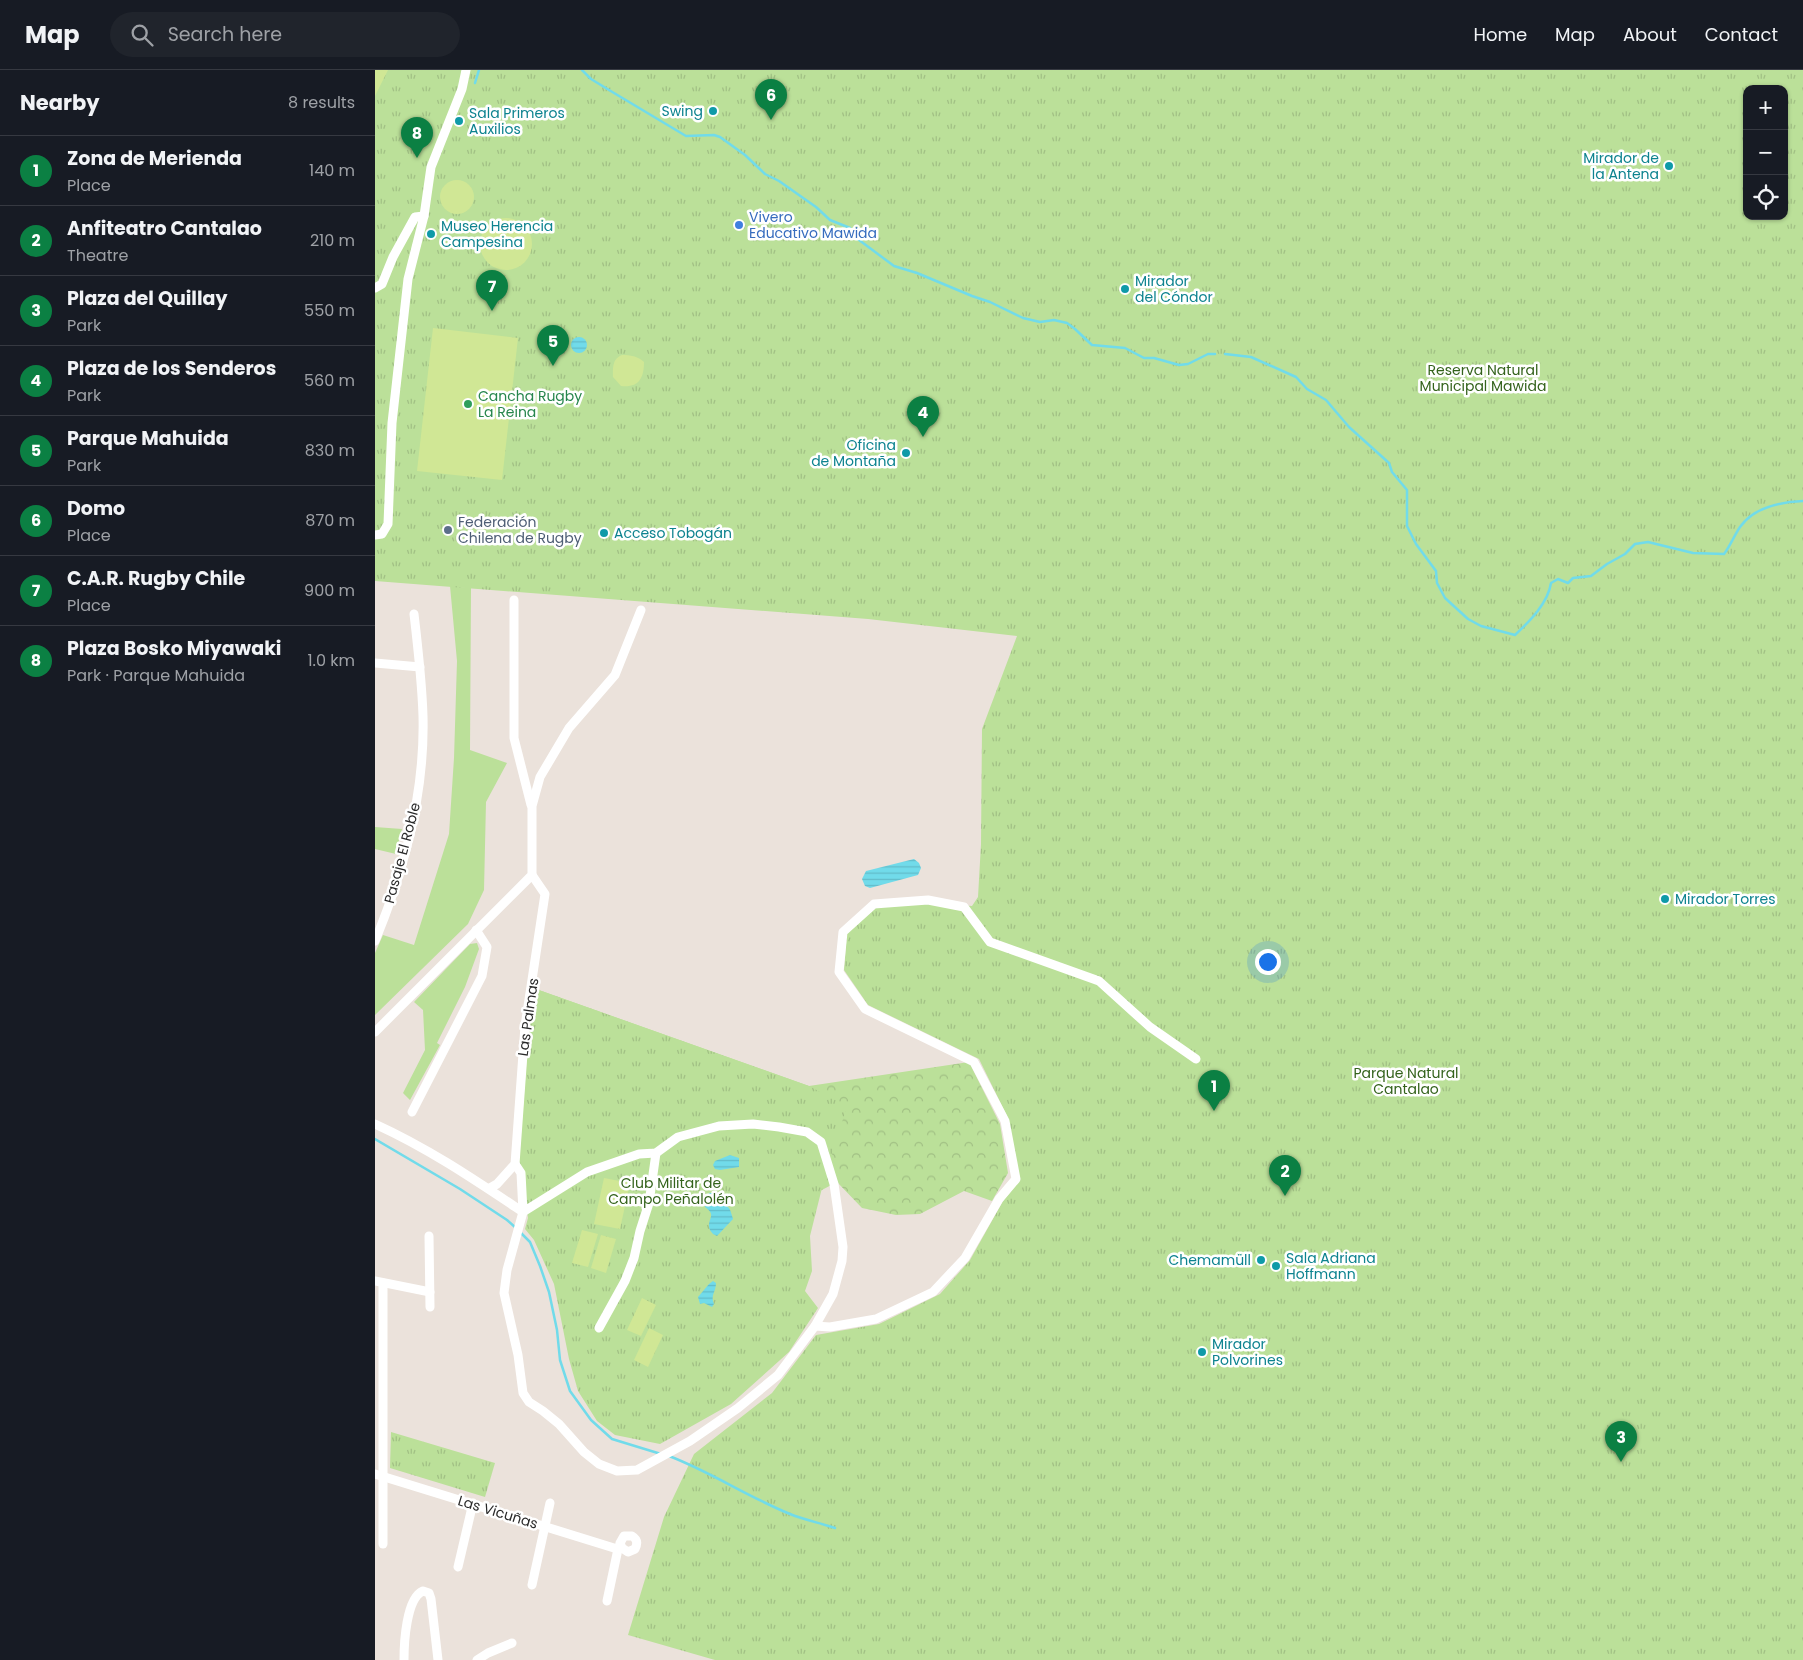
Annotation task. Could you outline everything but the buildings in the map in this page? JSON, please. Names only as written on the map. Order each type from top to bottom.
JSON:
[{"type":"street","points":[[375,535],[383,534],[388,524],[392,423],[408,279],[424,216],[431,167],[463,90],[466,70]]},
{"type":"street","points":[[375,288],[381,284],[393,257],[415,217],[424,216]]},
{"type":"street","points":[[375,1032],[532,875],[532,806],[514,738],[514,600]]},
{"type":"street","points":[[532,806],[540,777],[569,728],[615,675],[641,610]]},
{"type":"street","name":"Pasaje El Roble","points":[[375,941],[403,865],[416,801],[423,723],[414,614]]},
{"type":"street","points":[[375,663],[419,667]]},
{"type":"street","name":"Las Palmas","points":[[532,875],[545,894],[525,1026],[515,1164],[521,1173],[523,1212],[504,1293],[518,1355],[523,1393],[529,1402],[559,1424],[584,1452],[599,1464],[617,1471],[637,1470],[677,1448],[738,1408],[777,1375],[815,1326],[833,1294],[842,1261],[843,1247],[834,1184],[821,1142],[807,1132],[753,1124],[719,1126],[678,1137],[656,1153]]},
{"type":"street","points":[[815,1326],[830,1327],[876,1319],[933,1292],[965,1258],[999,1199],[1016,1179],[1005,1121],[973,1062],[865,1009],[839,972],[843,932],[874,904],[928,900],[964,907],[990,942],[1099,981],[1150,1028],[1196,1058]]},
{"type":"street","points":[[413,1112],[482,976],[487,947],[476,930]]},
{"type":"street","points":[[375,1124],[423,1147],[490,1188],[523,1212],[587,1172],[639,1154],[656,1153],[649,1203],[634,1258],[625,1281],[599,1328]]},
{"type":"street","points":[[490,1188],[503,1178],[515,1164]]},
{"type":"street","points":[[429,1236],[430,1307]]},
{"type":"street","points":[[383,1544],[379,1475],[379,1282],[430,1292]]},
{"type":"street","name":"Las Vicuñas","points":[[379,1475],[620,1548],[607,1601]]},
{"type":"street","points":[[532,1585],[550,1503]]},
{"type":"street","points":[[458,1568],[473,1504]]},
{"type":"street","points":[[403,1660],[403,1644],[409,1614],[419,1592],[423,1591],[427,1592],[431,1599],[438,1660]]},
{"type":"street","points":[[477,1660],[512,1643]]},
{"type":"green space","points":[[375,70],[1803,70],[1803,1660],[715,1660],[628,1635],[664,1517],[694,1454],[772,1393],[816,1335],[879,1324],[940,1294],[970,1260],[1003,1201],[1020,1180],[1007,1116],[979,1059],[868,1005],[844,970],[847,932],[877,907],[927,902],[972,906],[978,897],[981,844],[982,729],[1017,636],[868,619],[375,581]]},
{"type":"green space","points":[[375,70],[388,70],[375,96]]},
{"type":"green space","points":[[457,180],[464,181],[469,185],[473,190],[473,204],[469,209],[464,213],[457,214],[450,213],[445,209],[441,204],[440,197],[441,190],[445,185],[450,181]]},
{"type":"green space","points":[[506,218],[520,222],[528,230],[532,244],[528,258],[520,266],[506,270],[492,266],[484,258],[480,244],[484,230],[492,222]]},
{"type":"green space","name":"Cancha Rugby La Reina","points":[[433,328],[518,338],[502,480],[417,471]]},
{"type":"green space","points":[[622,355],[634,356],[644,362],[643,373],[636,384],[621,386],[613,377],[615,361]]},
{"type":"green space","points":[[450,586],[471,588],[470,750],[507,763],[486,802],[484,890],[468,924],[375,1015],[375,953],[383,935],[414,945],[449,834],[457,661]]},
{"type":"green space","points":[[375,827],[402,829],[396,854],[375,849]]},
{"type":"green space","points":[[477,943],[479,949],[465,987],[437,1043],[440,1045],[410,1100],[403,1093],[425,1050],[423,1010],[414,1002],[470,944]]},
{"type":"green space","points":[[536,989],[809,1086],[969,1062],[1000,1124],[1008,1173],[992,1201],[964,1191],[920,1214],[896,1215],[862,1208],[837,1182],[820,1191]]},
{"type":"green space","name":"Club Militar de Campo Peñalolén","points":[[536,989],[809,1086],[847,1106],[823,1184],[810,1236],[812,1271],[805,1291],[818,1308],[789,1352],[731,1404],[660,1444],[615,1435],[597,1421],[578,1391],[569,1359],[554,1284],[534,1240],[525,1229],[528,1218],[519,1161],[529,1028]]},
{"type":"green space","points":[[604,1178],[630,1183],[620,1229],[594,1224]]},
{"type":"green space","points":[[582,1230],[598,1234],[588,1267],[572,1263]]},
{"type":"green space","points":[[601,1235],[616,1239],[606,1273],[591,1268]]},
{"type":"green space","points":[[642,1298],[656,1305],[641,1336],[627,1330]]},
{"type":"green space","points":[[649,1328],[663,1335],[648,1367],[634,1360]]},
{"type":"green space","points":[[391,1432],[495,1463],[485,1497],[390,1468]]},
{"type":"water","points":[[576,337],[582,337],[587,342],[585,351],[576,353],[571,348],[571,342]]},
{"type":"water","points":[[914,859],[921,868],[918,875],[870,888],[865,886],[862,879],[866,871]]},
{"type":"water","points":[[730,1155],[739,1158],[739,1167],[715,1169],[713,1165],[715,1161]]},
{"type":"water","points":[[709,1193],[715,1193],[721,1205],[727,1206],[730,1209],[733,1219],[717,1236],[710,1229],[711,1214],[705,1207]]},
{"type":"water","points":[[713,1281],[716,1283],[713,1298],[714,1304],[712,1307],[704,1303],[700,1304],[698,1297]]},
{"type":"waterway","points":[[475,83],[479,70]]},
{"type":"waterway","points":[[582,70],[591,79],[686,136],[714,135],[720,137],[745,155],[765,174],[779,181],[816,207],[830,220],[850,228],[855,237],[894,266],[917,273],[990,302],[1023,318],[1040,322],[1054,320],[1067,323],[1092,345],[1125,348],[1144,358],[1154,358],[1179,365],[1188,364],[1208,354],[1215,354]]},
{"type":"waterway","points":[[1225,354],[1251,357],[1296,377],[1307,389],[1326,400],[1349,427],[1389,463],[1392,472],[1407,490],[1407,526],[1416,544],[1436,571],[1437,583],[1445,598],[1468,619],[1481,626],[1515,635],[1527,624],[1542,605],[1551,583],[1558,579],[1568,583],[1573,578],[1591,576],[1625,554],[1635,544],[1648,542],[1693,553],[1724,554],[1740,527],[1760,510],[1777,504],[1803,501]]},
{"type":"waterway","points":[[375,1139],[460,1189],[516,1228]]},
{"type":"waterway","points":[[520,1232],[530,1242],[549,1292],[557,1330],[560,1360],[570,1391],[591,1420],[612,1439],[661,1454]]},
{"type":"waterway","points":[[669,1456],[700,1469],[774,1507],[835,1528]]},
{"type":"place","name":"Swing","points":[[713,111]]},
{"type":"place","name":"Domo","points":[[771,120]]},
{"type":"place","name":"Sala Primeros Auxilios","points":[[459,121]]},
{"type":"place","name":"Plaza Bosko Miyawaki","points":[[417,158]]},
{"type":"place","name":"Mirador de la Antena","points":[[1669,166]]},
{"type":"place","name":"Vivero Educativo Mawida","points":[[739,225]]},
{"type":"place","name":"Museo Herencia Campesina","points":[[431,234]]},
{"type":"place","name":"Mirador del Cóndor","points":[[1125,289]]},
{"type":"place","name":"C.A.R. Rugby Chile","points":[[492,311]]},
{"type":"place","name":"Parque Mahuida","points":[[553,366]]},
{"type":"place","name":"Cancha Rugby La Reina","points":[[468,404]]},
{"type":"place","name":"Plaza de los Senderos","points":[[923,437]]},
{"type":"place","name":"Oficina de Montaña","points":[[906,453]]},
{"type":"place","name":"Federación Chilena de Rugby","points":[[448,530]]},
{"type":"place","name":"Acceso Tobogán","points":[[604,533]]},
{"type":"place","name":"Mirador Torres","points":[[1665,899]]},
{"type":"place","name":"Zona de Merienda","points":[[1214,1111]]},
{"type":"place","name":"Anfiteatro Cantalao","points":[[1285,1196]]},
{"type":"place","name":"Chemamüll","points":[[1261,1260]]},
{"type":"place","name":"Sala Adriana Hoffmann","points":[[1276,1266]]},
{"type":"place","name":"Mirador Polvorines","points":[[1202,1352]]},
{"type":"place","name":"Plaza del Quillay","points":[[1621,1462]]},
{"type":"park label","name":"Reserva Natural Municipal Mawida","points":[[1483,378]]},
{"type":"park label","name":"Parque Natural Cantalao","points":[[1406,1082]]}]
